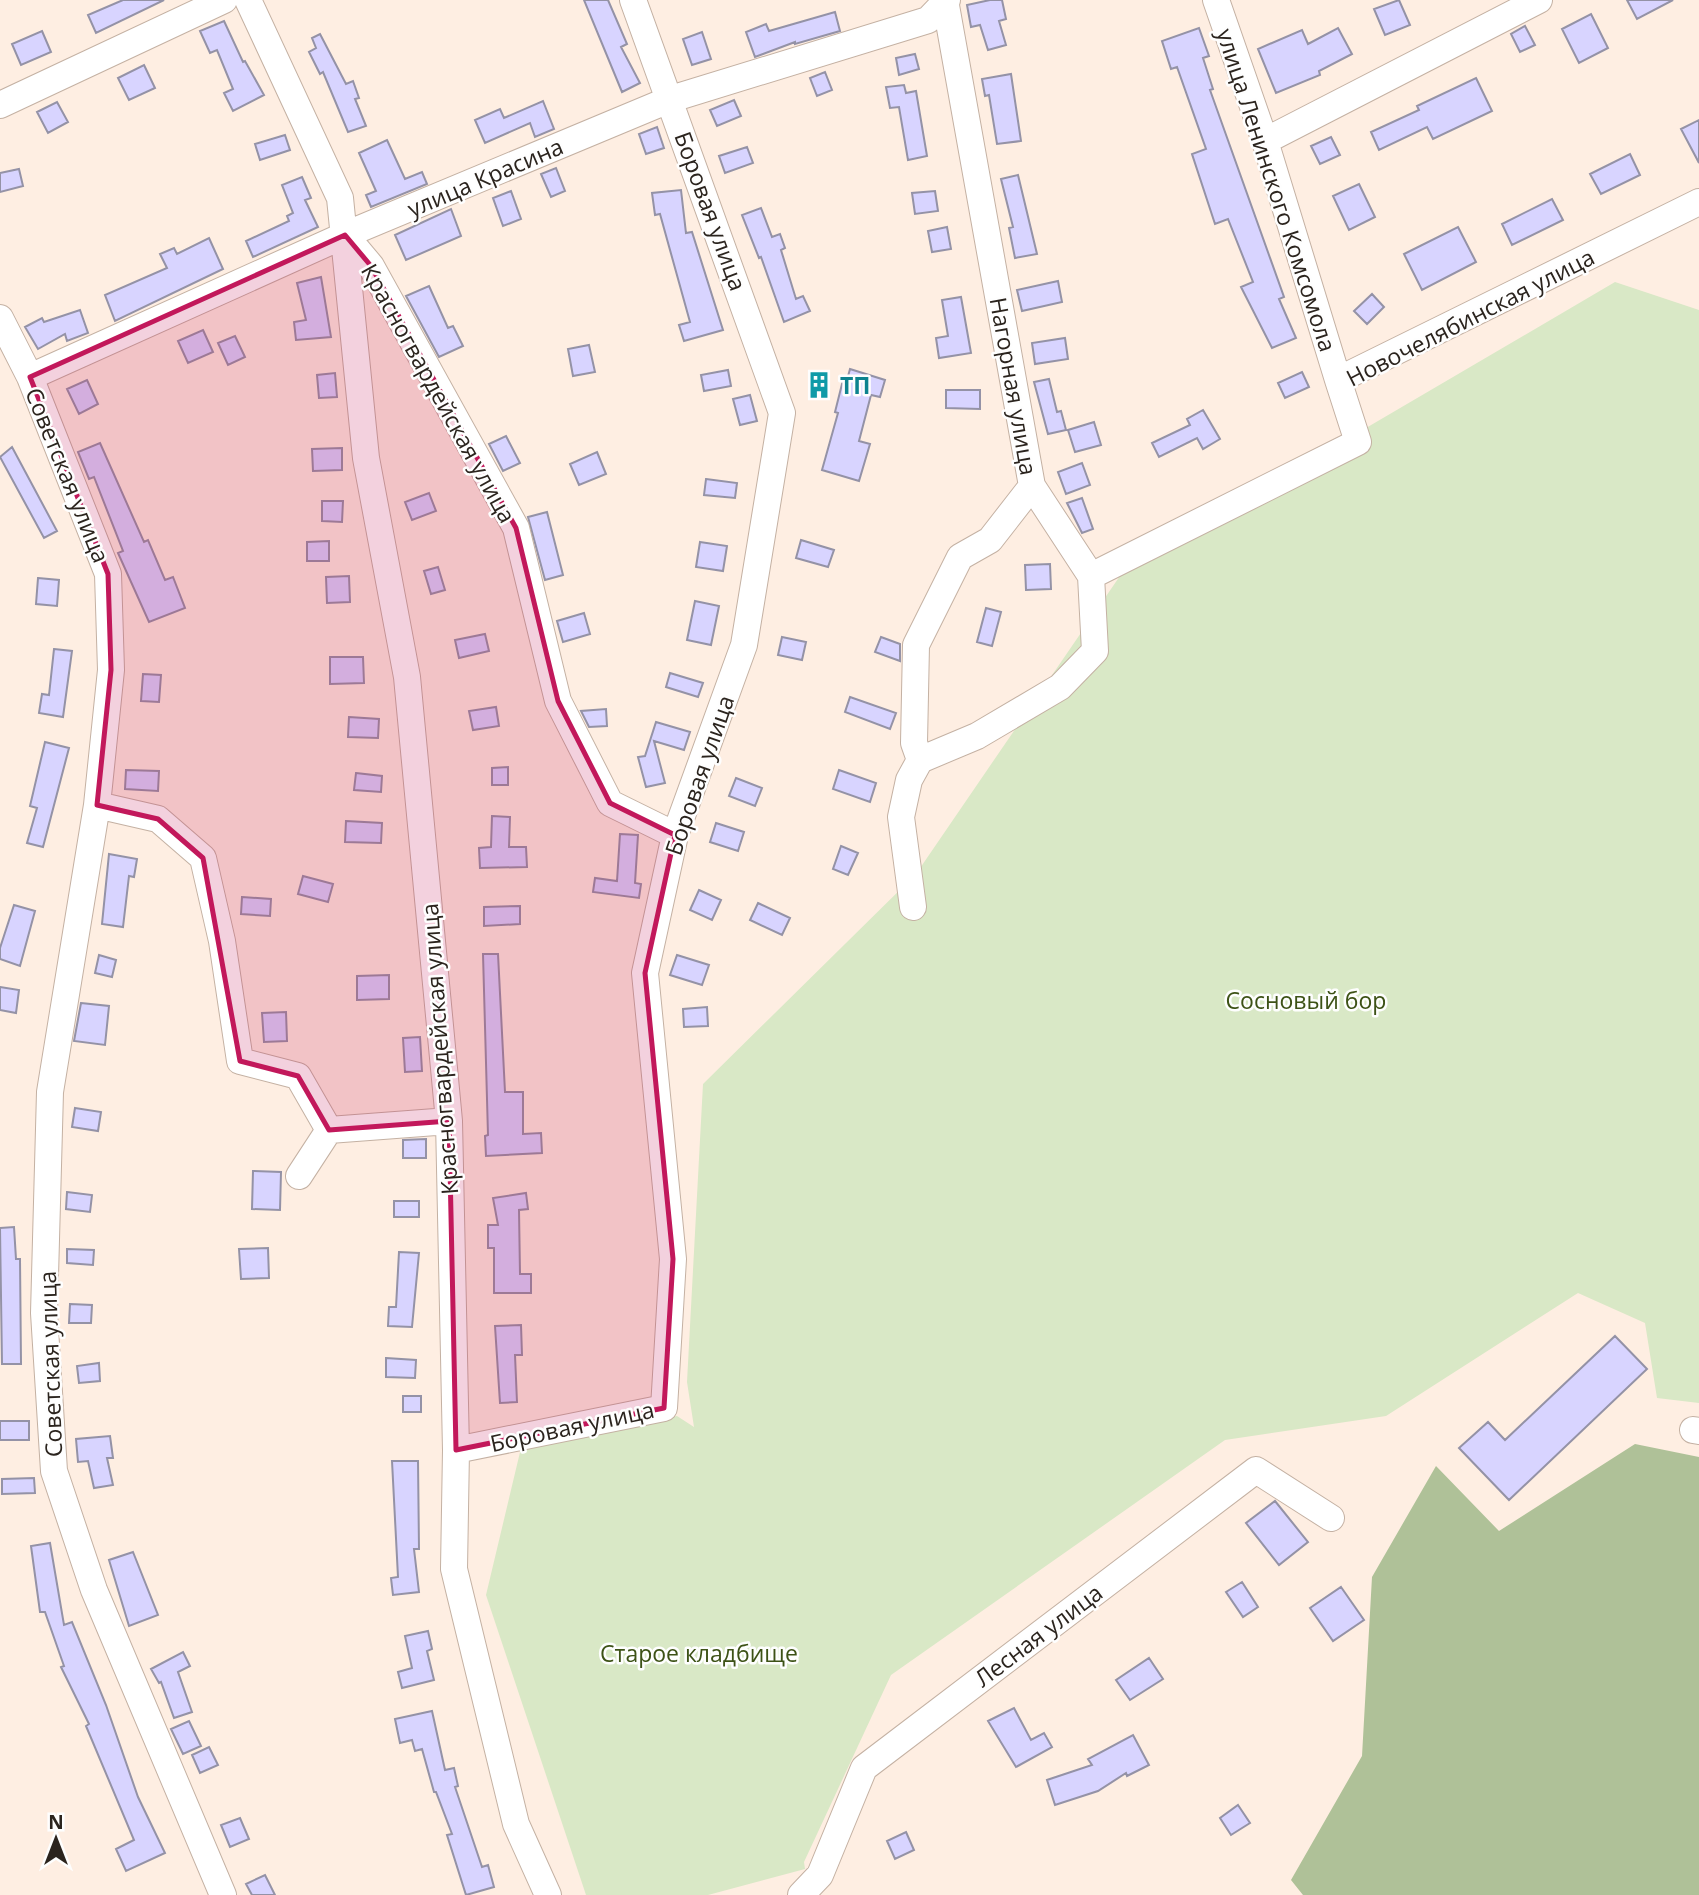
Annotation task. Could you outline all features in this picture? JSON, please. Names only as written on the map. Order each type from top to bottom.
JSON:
[{"type":"street","points":[[0,105],[224,0]]},
{"type":"street","name":"Красногвардейская улица","points":[[248,0],[340,198],[366,458],[407,677],[449,1121],[456,1450],[454,1569],[516,1824],[548,1895]]},
{"type":"street","name":"Боровая улица","points":[[456,1450],[664,1408],[673,1259],[645,973],[675,835],[744,645],[782,413],[671,99],[633,0]]},
{"type":"street","name":"улица Красина","points":[[30,377],[345,235],[671,99],[928,20],[946,0]]},
{"type":"street","name":"Нагорная улица","points":[[946,0],[1032,486],[1091,576]]},
{"type":"street","name":"улица Ленинского Комсомола","points":[[1216,0],[1265,141],[1338,380]]},
{"type":"street","points":[[1265,141],[1539,0]]},
{"type":"street","name":"Новочелябинская улица","points":[[1091,576],[1358,442],[1338,380],[1699,202]]},
{"type":"street","name":"Красногвардейская улица","points":[[345,235],[371,266],[516,528],[558,701],[610,803],[675,835]]},
{"type":"street","name":"Советская улица","points":[[0,318],[30,377],[107,574],[111,670],[97,805],[50,1092],[44,1313],[54,1471],[94,1590],[223,1895]]},
{"type":"street","points":[[920,760],[914,743],[916,645],[960,557],[990,540],[1032,486]]},
{"type":"street","points":[[913,907],[901,817],[909,780],[920,760],[977,736],[1060,687],[1095,650],[1091,576]]},
{"type":"street","points":[[97,805],[158,819],[204,858],[222,941],[240,1061],[299,1076],[329,1130]]},
{"type":"street","points":[[329,1130],[449,1121]]},
{"type":"street","points":[[299,1176],[329,1130]]},
{"type":"street","name":"Лесная улица","points":[[801,1895],[820,1875],[864,1768],[1256,1470],[1331,1518]]},
{"type":"highlighted area","points":[[345,235],[371,266],[516,528],[558,701],[610,803],[675,835],[645,973],[673,1259],[664,1408],[456,1450],[449,1121],[329,1130],[298,1076],[240,1061],[203,858],[158,819],[97,805],[111,670],[108,574],[30,377]]},
{"type":"green space","name":"Сосновый бор","points":[[1615,282],[1699,310],[1699,1403],[1657,1398],[1645,1323],[1578,1293],[1386,1416],[1225,1440],[891,1675],[804,1862],[805,1869],[708,1895],[586,1895],[486,1595],[521,1448],[677,1416],[694,1427],[687,1382],[703,1084],[916,874],[1124,570]]},
{"type":"green space","points":[[1635,1444],[1699,1457],[1699,1895],[1303,1895],[1291,1880],[1362,1756],[1372,1577],[1436,1466],[1499,1531]]},
{"type":"building","points":[[123,0],[164,0],[96,33],[88,15]]},
{"type":"building","points":[[584,0],[608,0],[627,44],[621,47],[640,83],[622,92]]},
{"type":"building","points":[[1002,0],[1006,19],[999,21],[1006,45],[988,50],[980,25],[971,27],[967,5]]},
{"type":"building","points":[[1399,0],[1410,25],[1385,35],[1374,9]]},
{"type":"building","points":[[1627,0],[1673,0],[1637,19]]},
{"type":"building","points":[[835,12],[840,31],[795,42],[755,57],[746,32],[766,24],[769,31]]},
{"type":"building","points":[[1591,14],[1608,48],[1579,63],[1562,29]]},
{"type":"building","points":[[224,21],[243,62],[245,61],[264,95],[233,111],[224,93],[233,89],[217,50],[210,53],[200,31]]},
{"type":"building","points":[[1525,26],[1535,45],[1520,52],[1511,34]]},
{"type":"building","points":[[1199,28],[1209,56],[1203,58],[1213,89],[1210,90],[1284,297],[1279,299],[1296,338],[1272,348],[1241,287],[1253,282],[1228,219],[1215,224],[1192,154],[1206,149],[1177,67],[1171,69],[1162,41]]},
{"type":"building","points":[[1338,28],[1352,54],[1319,71],[1320,75],[1276,93],[1258,49],[1302,30],[1308,44]]},
{"type":"building","points":[[42,31],[51,52],[21,65],[12,44]]},
{"type":"building","points":[[702,32],[711,59],[692,65],[683,39]]},
{"type":"building","points":[[320,34],[346,84],[353,81],[359,98],[355,99],[366,126],[348,132],[323,72],[320,74],[309,52],[316,48],[312,38]]},
{"type":"building","points":[[915,54],[919,69],[899,75],[896,58]]},
{"type":"building","points":[[144,65],[155,88],[129,100],[118,78]]},
{"type":"building","points":[[825,72],[832,90],[817,96],[810,78]]},
{"type":"building","points":[[1011,74],[1021,141],[997,144],[989,95],[985,96],[982,79]]},
{"type":"building","points":[[1476,78],[1492,111],[1433,139],[1427,127],[1379,150],[1371,132],[1419,110],[1417,106]]},
{"type":"building","points":[[904,85],[906,93],[916,91],[927,156],[908,160],[899,107],[890,108],[886,87]]},
{"type":"building","points":[[734,100],[741,116],[717,126],[710,110]]},
{"type":"building","points":[[543,101],[554,129],[535,137],[530,123],[485,143],[475,120],[500,109],[504,118]]},
{"type":"building","points":[[57,102],[68,122],[48,133],[37,112]]},
{"type":"building","points":[[1699,120],[1699,163],[1681,129]]},
{"type":"building","points":[[657,127],[664,148],[646,154],[639,134]]},
{"type":"building","points":[[285,135],[290,150],[260,160],[255,144]]},
{"type":"building","points":[[1331,137],[1340,155],[1320,164],[1311,146]]},
{"type":"building","points":[[387,140],[405,179],[422,172],[427,184],[371,207],[366,195],[376,191],[359,153]]},
{"type":"building","points":[[747,147],[753,163],[725,173],[719,156]]},
{"type":"building","points":[[1630,154],[1640,175],[1601,194],[1590,174]]},
{"type":"building","points":[[556,168],[565,191],[551,197],[541,174]]},
{"type":"building","points":[[19,169],[23,186],[0,192],[0,173]]},
{"type":"building","points":[[1018,175],[1037,254],[1015,258],[1009,228],[1013,227],[1001,179]]},
{"type":"building","points":[[302,177],[311,198],[305,200],[318,227],[253,257],[246,241],[289,221],[287,216],[293,213],[282,185]]},
{"type":"building","points":[[1359,184],[1375,217],[1349,230],[1333,196]]},
{"type":"building","points":[[681,190],[686,233],[692,232],[723,330],[684,341],[679,325],[690,322],[660,214],[655,215],[652,193]]},
{"type":"building","points":[[511,191],[521,219],[503,226],[493,198]]},
{"type":"building","points":[[935,191],[938,211],[915,214],[912,193]]},
{"type":"building","points":[[1552,199],[1563,220],[1512,245],[1502,224]]},
{"type":"building","points":[[761,208],[772,237],[780,234],[785,248],[781,250],[796,299],[803,296],[810,311],[784,322],[761,257],[759,258],[742,215]]},
{"type":"building","points":[[451,209],[461,236],[406,260],[395,235]]},
{"type":"building","points":[[947,227],[951,249],[932,252],[928,231]]},
{"type":"building","points":[[1458,227],[1476,262],[1422,290],[1404,254]]},
{"type":"building","points":[[209,238],[223,269],[115,321],[105,295],[167,268],[160,254],[174,248],[177,254]]},
{"type":"building","points":[[321,277],[331,337],[296,340],[294,322],[306,320],[297,283]]},
{"type":"building","points":[[1058,281],[1062,302],[1022,311],[1017,290]]},
{"type":"building","points":[[429,286],[448,328],[453,326],[463,346],[439,357],[406,296]]},
{"type":"building","points":[[1372,294],[1384,307],[1367,324],[1354,311]]},
{"type":"building","points":[[961,297],[971,353],[939,358],[936,338],[948,336],[942,300]]},
{"type":"building","points":[[80,310],[88,333],[67,341],[65,334],[38,349],[25,327],[42,318],[44,322]]},
{"type":"building","points":[[203,330],[213,352],[188,363],[178,341]]},
{"type":"building","points":[[235,336],[245,357],[228,365],[218,343]]},
{"type":"building","points":[[1065,338],[1068,359],[1035,364],[1032,343]]},
{"type":"building","points":[[589,345],[595,372],[573,376],[568,349]]},
{"type":"building","points":[[850,369],[885,380],[880,397],[871,395],[859,441],[870,444],[859,481],[822,470],[838,413],[835,412],[843,380],[847,380]]},
{"type":"building","points":[[728,370],[731,386],[704,391],[701,375]]},
{"type":"building","points":[[1302,372],[1309,387],[1285,398],[1278,383]]},
{"type":"building","points":[[335,373],[337,397],[319,398],[317,375]]},
{"type":"building","points":[[1049,379],[1057,412],[1061,411],[1066,430],[1048,434],[1034,382]]},
{"type":"building","points":[[87,380],[98,404],[79,414],[67,389]]},
{"type":"building","points":[[946,390],[980,390],[980,409],[946,408]]},
{"type":"building","points":[[750,395],[757,421],[740,425],[733,399]]},
{"type":"building","points":[[1203,410],[1220,439],[1203,449],[1197,438],[1159,457],[1152,443],[1190,425],[1187,419]]},
{"type":"building","points":[[1094,422],[1101,445],[1075,452],[1068,430]]},
{"type":"building","points":[[506,436],[520,463],[503,471],[489,444]]},
{"type":"building","points":[[100,443],[144,542],[148,540],[165,580],[173,577],[185,608],[149,622],[118,553],[123,551],[94,477],[89,479],[78,452]]},
{"type":"building","points":[[12,447],[57,531],[44,538],[0,457]]},
{"type":"building","points":[[342,448],[342,470],[313,471],[312,449]]},
{"type":"building","points":[[597,452],[606,474],[579,485],[570,464]]},
{"type":"building","points":[[1082,463],[1090,485],[1066,494],[1058,472]]},
{"type":"building","points":[[706,479],[737,483],[735,498],[704,495]]},
{"type":"building","points":[[429,493],[436,511],[412,520],[405,502]]},
{"type":"building","points":[[1082,498],[1093,529],[1082,533],[1067,503]]},
{"type":"building","points":[[322,501],[343,501],[342,522],[322,521]]},
{"type":"building","points":[[547,512],[563,575],[545,580],[528,517]]},
{"type":"building","points":[[801,540],[834,550],[828,567],[796,558]]},
{"type":"building","points":[[329,541],[329,561],[307,561],[307,542]]},
{"type":"building","points":[[700,542],[727,546],[723,571],[696,567]]},
{"type":"building","points":[[1050,564],[1051,589],[1026,590],[1025,565]]},
{"type":"building","points":[[438,567],[445,590],[431,594],[424,571]]},
{"type":"building","points":[[349,576],[350,602],[327,603],[326,577]]},
{"type":"building","points":[[38,578],[59,580],[57,606],[36,604]]},
{"type":"building","points":[[695,601],[719,606],[711,645],[687,640]]},
{"type":"building","points":[[986,608],[1001,612],[992,646],[977,642]]},
{"type":"building","points":[[584,613],[590,634],[563,642],[557,621]]},
{"type":"building","points":[[485,634],[489,651],[459,658],[455,640]]},
{"type":"building","points":[[782,637],[806,642],[802,660],[778,655]]},
{"type":"building","points":[[881,637],[900,644],[900,661],[875,652]]},
{"type":"building","points":[[54,649],[72,651],[63,717],[39,713],[42,694],[49,695]]},
{"type":"building","points":[[330,657],[363,657],[364,683],[330,684]]},
{"type":"building","points":[[670,673],[703,683],[698,697],[666,687]]},
{"type":"building","points":[[143,674],[161,675],[159,702],[141,701]]},
{"type":"building","points":[[850,697],[896,713],[890,729],[845,712]]},
{"type":"building","points":[[496,707],[499,726],[473,730],[469,711]]},
{"type":"building","points":[[606,709],[607,726],[589,727],[581,711]]},
{"type":"building","points":[[349,717],[379,719],[378,738],[348,737]]},
{"type":"building","points":[[656,722],[690,732],[684,750],[654,741],[665,783],[646,787],[638,757],[645,756]]},
{"type":"building","points":[[45,742],[69,748],[43,847],[27,843],[37,808],[30,806]]},
{"type":"building","points":[[508,767],[508,785],[492,785],[492,768]]},
{"type":"building","points":[[126,770],[159,771],[158,791],[125,789]]},
{"type":"building","points":[[839,770],[876,783],[870,802],[833,789]]},
{"type":"building","points":[[356,773],[382,776],[381,792],[354,790]]},
{"type":"building","points":[[736,778],[762,788],[755,806],[729,796]]},
{"type":"building","points":[[492,816],[510,817],[509,847],[526,847],[527,867],[480,868],[479,848],[491,847]]},
{"type":"building","points":[[346,821],[382,823],[381,843],[345,842]]},
{"type":"building","points":[[716,823],[744,832],[738,851],[710,842]]},
{"type":"building","points":[[620,834],[638,835],[635,883],[641,884],[639,898],[593,892],[595,878],[617,881]]},
{"type":"building","points":[[841,846],[858,853],[848,875],[833,869]]},
{"type":"building","points":[[109,854],[137,859],[134,877],[129,876],[123,927],[102,924]]},
{"type":"building","points":[[303,876],[333,884],[328,902],[298,894]]},
{"type":"building","points":[[699,890],[721,900],[712,920],[690,910]]},
{"type":"building","points":[[242,897],[271,899],[270,916],[241,914]]},
{"type":"building","points":[[758,903],[790,918],[782,935],[750,920]]},
{"type":"building","points":[[14,905],[35,911],[20,966],[0,959],[0,948]]},
{"type":"building","points":[[520,906],[520,924],[484,926],[484,907]]},
{"type":"building","points":[[483,954],[498,954],[505,1092],[523,1092],[523,1134],[541,1133],[542,1153],[486,1156],[485,1136],[488,1135]]},
{"type":"building","points":[[99,955],[116,960],[112,977],[95,973]]},
{"type":"building","points":[[677,955],[709,965],[702,985],[670,975]]},
{"type":"building","points":[[389,975],[389,999],[357,1000],[357,976]]},
{"type":"building","points":[[0,987],[19,990],[16,1013],[0,1010]]},
{"type":"building","points":[[81,1003],[109,1006],[105,1045],[74,1041]]},
{"type":"building","points":[[707,1007],[708,1026],[684,1027],[683,1009]]},
{"type":"building","points":[[286,1012],[287,1041],[264,1042],[262,1013]]},
{"type":"building","points":[[420,1037],[422,1071],[405,1072],[403,1038]]},
{"type":"building","points":[[75,1108],[101,1112],[98,1131],[72,1127]]},
{"type":"building","points":[[426,1139],[426,1158],[403,1158],[403,1140]]},
{"type":"building","points":[[253,1171],[281,1172],[280,1210],[252,1209]]},
{"type":"building","points":[[67,1192],[92,1195],[90,1212],[66,1209]]},
{"type":"building","points":[[526,1193],[528,1209],[519,1210],[520,1274],[531,1274],[531,1293],[494,1293],[494,1248],[488,1248],[488,1225],[498,1225],[493,1198]]},
{"type":"building","points":[[394,1201],[419,1201],[419,1217],[394,1217]]},
{"type":"building","points":[[14,1227],[16,1259],[20,1259],[21,1364],[2,1364],[0,1228]]},
{"type":"building","points":[[268,1248],[269,1278],[241,1279],[239,1249]]},
{"type":"building","points":[[67,1249],[94,1250],[93,1265],[67,1263]]},
{"type":"building","points":[[399,1252],[419,1253],[412,1327],[388,1326],[389,1307],[396,1307]]},
{"type":"building","points":[[70,1304],[92,1305],[91,1323],[69,1323]]},
{"type":"building","points":[[521,1325],[522,1355],[515,1355],[517,1402],[500,1403],[495,1326]]},
{"type":"building","points":[[1615,1336],[1647,1369],[1509,1500],[1459,1448],[1488,1422],[1505,1440]]},
{"type":"building","points":[[386,1358],[416,1360],[415,1378],[386,1377]]},
{"type":"building","points":[[99,1363],[100,1381],[79,1383],[77,1366]]},
{"type":"building","points":[[403,1396],[421,1396],[421,1412],[403,1412]]},
{"type":"building","points":[[0,1421],[29,1421],[29,1440],[0,1440]]},
{"type":"building","points":[[110,1436],[113,1458],[107,1458],[113,1485],[94,1488],[88,1461],[78,1462],[76,1439]]},
{"type":"building","points":[[392,1461],[418,1461],[419,1549],[414,1549],[419,1592],[393,1595],[391,1578],[398,1577]]},
{"type":"building","points":[[34,1478],[35,1493],[2,1494],[2,1479]]},
{"type":"building","points":[[1275,1501],[1308,1542],[1279,1565],[1246,1523]]},
{"type":"building","points":[[50,1543],[64,1625],[72,1622],[106,1705],[138,1797],[165,1853],[126,1871],[116,1849],[134,1840],[86,1726],[89,1724],[61,1667],[64,1666],[45,1612],[40,1612],[31,1546]]},
{"type":"building","points":[[133,1552],[158,1615],[129,1626],[109,1560]]},
{"type":"building","points":[[1242,1582],[1258,1607],[1243,1617],[1226,1592]]},
{"type":"building","points":[[1341,1587],[1364,1620],[1333,1641],[1310,1608]]},
{"type":"building","points":[[428,1631],[432,1649],[427,1651],[434,1680],[402,1688],[398,1672],[412,1668],[405,1636]]},
{"type":"building","points":[[183,1652],[190,1666],[178,1672],[192,1712],[174,1718],[161,1682],[159,1683],[151,1669]]},
{"type":"building","points":[[1149,1658],[1163,1679],[1130,1700],[1116,1680]]},
{"type":"building","points":[[1014,1708],[1031,1740],[1044,1733],[1052,1747],[1016,1767],[988,1721]]},
{"type":"building","points":[[432,1711],[445,1770],[454,1768],[458,1786],[455,1787],[482,1867],[488,1865],[494,1887],[466,1895],[447,1835],[452,1834],[434,1792],[422,1749],[415,1751],[412,1740],[400,1743],[395,1719]]},
{"type":"building","points":[[189,1721],[201,1746],[183,1754],[171,1729]]},
{"type":"building","points":[[1133,1735],[1149,1765],[1127,1776],[1126,1773],[1098,1791],[1055,1805],[1047,1780],[1092,1765],[1088,1759]]},
{"type":"building","points":[[209,1747],[218,1765],[200,1773],[192,1755]]},
{"type":"building","points":[[1238,1805],[1250,1823],[1231,1835],[1220,1818]]},
{"type":"building","points":[[240,1818],[249,1839],[230,1847],[221,1825]]},
{"type":"building","points":[[906,1832],[914,1850],[895,1859],[887,1841]]},
{"type":"building","points":[[265,1875],[275,1895],[252,1895],[246,1884]]},
{"type":"place","name":"ТП","points":[[819,385]]},
{"type":"park label","name":"Старое кладбище","points":[[699,1653]]}]
